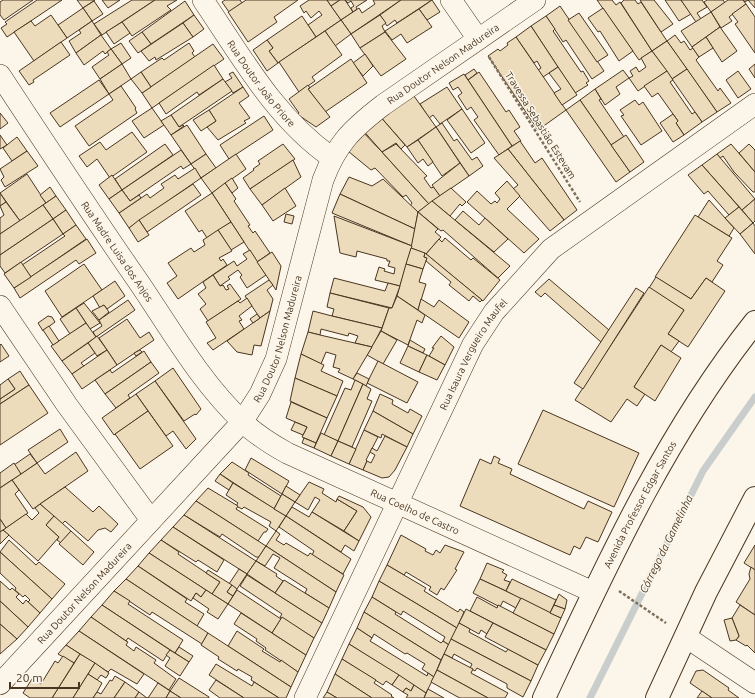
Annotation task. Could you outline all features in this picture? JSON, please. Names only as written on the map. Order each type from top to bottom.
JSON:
[{"type":"main road","name":"Avenida Professor Edgar Santos","points":[[544,698],[594,592],[661,462],[704,392],[755,322]]},
{"type":"main road","points":[[657,698],[706,592],[755,498]]},
{"type":"street","name":"Rua Doutor João Priore","points":[[203,0],[280,111],[302,134],[332,158]]},
{"type":"street","points":[[451,0],[478,40]]},
{"type":"street","name":"Rua Doutor Nelson Madureira","points":[[0,684],[242,422],[260,394],[276,359],[323,180],[332,158],[359,124],[383,105],[535,0]]},
{"type":"street","name":"Rua Madre Luisa dos Anjos","points":[[0,75],[202,374],[222,400],[242,422]]},
{"type":"street","name":"Rua Isaura Vergueiro Maufel","points":[[305,698],[473,344],[494,312],[551,249],[755,104]]},
{"type":"street","points":[[0,306],[67,405],[151,520]]},
{"type":"street","name":"Rua Coelho de Castro","points":[[242,422],[260,437],[287,453],[594,592]]},
{"type":"street","points":[[686,637],[755,683]]},
{"type":"path","name":"Travessa Sebastião Estevam","points":[[478,40],[591,220]]},
{"type":"path","points":[[619,591],[660,619]]},
{"type":"building","points":[[3,0],[33,0],[4,20],[0,15],[0,2]]},
{"type":"building","points":[[37,0],[62,0],[7,37],[1,28],[7,24],[5,22]]},
{"type":"building","points":[[77,0],[95,0],[83,8]]},
{"type":"building","points":[[102,0],[120,0],[108,8]]},
{"type":"building","points":[[132,0],[155,0],[102,35],[94,24]]},
{"type":"building","points":[[155,0],[177,0],[167,6],[171,10],[132,36],[122,22]]},
{"type":"building","points":[[225,0],[240,0],[242,3],[229,12],[222,2]]},
{"type":"building","points":[[246,0],[298,0],[274,17],[277,22],[248,42],[228,12]]},
{"type":"building","points":[[309,0],[327,0],[341,20],[316,37],[308,25],[322,15],[319,11],[311,18],[306,11],[304,13],[300,6]]},
{"type":"building","points":[[327,0],[340,0],[331,6]]},
{"type":"building","points":[[340,0],[345,0],[353,12],[341,20],[331,6]]},
{"type":"building","points":[[345,0],[367,0],[356,7],[357,9],[353,12],[351,8],[354,6],[351,1],[348,3]]},
{"type":"building","points":[[373,0],[401,0],[351,34],[341,20],[359,8],[362,13],[375,4]]},
{"type":"building","points":[[401,0],[432,0],[397,23],[395,20],[387,26],[380,15]]},
{"type":"building","points":[[432,0],[440,12],[427,20],[419,9]]},
{"type":"building","points":[[597,0],[612,0],[616,5],[620,2],[652,51],[639,60]]},
{"type":"building","points":[[624,0],[635,0],[638,4],[641,2],[667,41],[652,51],[621,3]]},
{"type":"building","points":[[640,0],[654,0],[673,24],[661,32]]},
{"type":"building","points":[[665,0],[681,0],[691,14],[679,21]]},
{"type":"building","points":[[681,0],[702,0],[707,7],[697,13],[701,19],[696,22]]},
{"type":"building","points":[[707,0],[723,0],[725,3],[711,12],[704,2]]},
{"type":"building","points":[[728,0],[743,0],[746,4],[729,17],[732,21],[721,28],[711,12]]},
{"type":"building","points":[[748,0],[755,0],[755,8]]},
{"type":"building","points":[[94,1],[103,14],[92,21],[83,8]]},
{"type":"building","points":[[185,1],[194,15],[151,44],[142,32]]},
{"type":"building","points":[[746,4],[755,17],[755,53],[735,24],[738,22],[732,14]]},
{"type":"building","points":[[560,6],[604,71],[592,79],[566,40],[563,42],[546,16]]},
{"type":"building","points":[[83,8],[92,21],[67,38],[58,25]]},
{"type":"building","points":[[603,8],[633,51],[619,61],[600,31],[598,32],[588,18]]},
{"type":"building","points":[[419,9],[432,27],[407,43],[401,34],[392,40],[385,31]]},
{"type":"building","points":[[711,12],[720,27],[692,47],[681,31]]},
{"type":"building","points":[[579,13],[608,55],[597,62],[568,20]]},
{"type":"building","points":[[51,15],[67,38],[34,61],[14,32],[31,21],[35,26]]},
{"type":"building","points":[[194,15],[204,29],[193,37],[183,23]]},
{"type":"building","points":[[380,15],[386,23],[382,26],[385,32],[360,48],[351,34]]},
{"type":"building","points":[[302,16],[316,37],[278,63],[269,51],[273,48],[267,40]]},
{"type":"building","points":[[546,16],[555,29],[553,31],[581,72],[583,71],[589,81],[586,83],[588,85],[575,93],[531,26]]},
{"type":"building","points":[[341,20],[351,34],[335,46],[325,31]]},
{"type":"building","points":[[92,21],[101,35],[76,53],[69,41],[81,33],[79,30]]},
{"type":"building","points":[[122,22],[130,33],[114,44],[106,32]]},
{"type":"building","points":[[183,23],[193,37],[156,60],[155,57],[149,61],[141,51]]},
{"type":"building","points":[[531,26],[558,67],[543,77],[538,70],[541,68],[537,61],[534,63],[516,37]]},
{"type":"building","points":[[720,27],[737,51],[722,62],[706,37]]},
{"type":"building","points":[[325,31],[342,55],[312,77],[315,81],[299,92],[279,62]]},
{"type":"building","points":[[142,32],[151,44],[138,53],[129,41]]},
{"type":"building","points":[[385,32],[406,59],[381,76],[360,48]]},
{"type":"building","points":[[101,35],[111,49],[105,54],[103,51],[84,65],[76,53]]},
{"type":"building","points":[[675,35],[681,43],[684,41],[690,50],[693,48],[699,57],[696,60],[718,91],[720,88],[731,103],[717,112],[667,41]]},
{"type":"building","points":[[516,37],[566,110],[538,130],[488,56],[498,49],[500,51],[508,45],[507,43]]},
{"type":"building","points":[[706,37],[713,48],[699,57],[692,47]]},
{"type":"building","points":[[267,40],[273,48],[269,51],[278,63],[267,71],[253,50]]},
{"type":"building","points":[[667,41],[687,69],[672,79],[652,51]]},
{"type":"building","points":[[61,42],[70,55],[33,80],[34,82],[29,85],[19,71]]},
{"type":"building","points":[[121,43],[131,58],[122,64],[111,49]]},
{"type":"building","points":[[189,43],[194,51],[192,53],[195,57],[151,87],[141,72],[162,58],[164,60]]},
{"type":"building","points":[[213,44],[224,59],[152,108],[142,93]]},
{"type":"building","points":[[111,49],[122,64],[100,79],[92,67],[109,55],[107,52]]},
{"type":"building","points":[[652,51],[667,71],[638,91],[629,78],[633,76],[630,71],[636,67],[639,72],[646,67],[641,58]]},
{"type":"building","points":[[365,54],[373,66],[363,76],[353,63]]},
{"type":"building","points":[[351,59],[367,83],[325,112],[308,89]]},
{"type":"building","points":[[122,64],[131,79],[109,94],[100,79]]},
{"type":"building","points":[[755,64],[755,78],[749,69]]},
{"type":"building","points":[[214,65],[223,79],[199,95],[197,92],[166,114],[159,103]]},
{"type":"building","points":[[558,67],[577,95],[562,105],[554,93],[561,89],[549,73]]},
{"type":"building","points":[[474,69],[477,73],[468,80],[465,75]]},
{"type":"building","points":[[687,69],[717,112],[702,122],[672,79]]},
{"type":"building","points":[[623,70],[629,78],[616,87],[620,94],[605,105],[595,89]]},
{"type":"building","points":[[667,71],[673,80],[670,82],[692,114],[695,112],[702,122],[684,135],[676,123],[678,121],[658,93],[652,97],[644,86]]},
{"type":"building","points":[[738,71],[751,89],[738,98],[726,80]]},
{"type":"building","points":[[141,72],[151,87],[142,93],[131,79]]},
{"type":"building","points":[[233,72],[243,87],[233,93],[225,82],[232,78],[229,74]]},
{"type":"building","points":[[479,72],[506,112],[509,110],[520,127],[514,131],[521,141],[512,146],[468,80]]},
{"type":"building","points":[[464,74],[512,146],[499,155],[474,120],[478,117],[471,107],[467,110],[458,96],[462,93],[458,87],[453,90],[449,83]]},
{"type":"building","points":[[223,79],[232,91],[179,127],[171,115]]},
{"type":"building","points":[[99,80],[109,94],[60,127],[50,113]]},
{"type":"building","points":[[308,85],[310,88],[308,89],[330,117],[316,127],[297,114],[299,113],[289,99]]},
{"type":"building","points":[[121,86],[136,108],[137,113],[89,146],[75,126],[113,100],[109,94]]},
{"type":"building","points":[[243,87],[249,96],[239,103],[250,118],[244,121],[246,123],[218,140],[207,127],[216,121],[209,110]]},
{"type":"building","points":[[447,87],[462,109],[440,124],[433,115],[429,118],[420,104]]},
{"type":"building","points":[[409,89],[436,127],[407,147],[378,114]]},
{"type":"building","points":[[595,89],[601,99],[599,100],[624,137],[611,145],[580,100]]},
{"type":"building","points":[[580,100],[630,172],[616,182],[566,110]]},
{"type":"building","points":[[635,100],[639,105],[643,102],[662,131],[641,145],[621,116],[624,115],[620,110]]},
{"type":"building","points":[[152,108],[164,125],[144,138],[132,121]]},
{"type":"building","points":[[462,109],[485,143],[471,153],[447,120]]},
{"type":"building","points":[[209,110],[216,121],[201,131],[193,120]]},
{"type":"building","points":[[0,113],[8,123],[0,129]]},
{"type":"building","points":[[378,114],[405,145],[401,149],[396,143],[382,152],[361,128]]},
{"type":"building","points":[[673,114],[678,121],[676,123],[684,135],[673,142],[660,123]]},
{"type":"building","points":[[171,115],[179,127],[184,126],[171,135],[161,121]]},
{"type":"building","points":[[264,116],[273,130],[229,159],[220,145]]},
{"type":"building","points":[[442,123],[454,141],[457,139],[472,160],[477,157],[483,166],[469,176],[436,127]]},
{"type":"building","points":[[187,125],[206,154],[191,164],[171,135]]},
{"type":"building","points":[[436,127],[460,163],[442,176],[418,140]]},
{"type":"building","points":[[360,129],[429,204],[418,212],[410,206],[412,203],[406,195],[403,197],[375,168],[371,170],[343,147]]},
{"type":"building","points":[[132,132],[147,152],[110,178],[97,159],[87,167],[79,156],[100,142],[106,150]]},
{"type":"building","points":[[0,135],[7,145],[0,149]]},
{"type":"building","points":[[626,135],[644,162],[630,172],[611,145]]},
{"type":"building","points":[[17,137],[27,151],[12,161],[3,148]]},
{"type":"building","points":[[418,140],[433,162],[428,166],[423,159],[418,163],[407,147]]},
{"type":"building","points":[[520,141],[535,163],[542,158],[577,210],[564,220],[508,149]]},
{"type":"building","points":[[165,144],[173,155],[122,190],[115,179]]},
{"type":"building","points":[[283,144],[295,159],[250,189],[243,178],[260,164],[258,161]]},
{"type":"building","points":[[396,144],[427,176],[424,178],[431,188],[434,187],[440,196],[429,204],[382,152]]},
{"type":"building","points":[[731,144],[755,172],[755,192],[753,192],[734,172],[723,156],[720,158],[717,154]]},
{"type":"building","points":[[749,144],[755,150],[755,172],[739,153]]},
{"type":"building","points":[[508,149],[564,220],[550,231],[513,189],[518,185],[494,158]]},
{"type":"building","points":[[181,150],[191,164],[183,169],[181,166],[130,201],[122,190]]},
{"type":"building","points":[[27,151],[38,166],[5,187],[1,180],[4,177],[0,169]]},
{"type":"building","points":[[206,154],[216,168],[201,178],[191,164]]},
{"type":"building","points":[[236,154],[246,169],[212,193],[201,178]]},
{"type":"building","points":[[717,154],[755,199],[742,210],[702,165]]},
{"type":"building","points":[[293,160],[301,177],[262,205],[250,189]]},
{"type":"building","points":[[460,163],[469,176],[440,196],[432,185]]},
{"type":"building","points":[[702,165],[739,207],[729,215],[708,191],[704,194],[688,175]]},
{"type":"building","points":[[195,168],[201,178],[129,228],[119,213],[147,194],[150,198],[164,188],[161,184],[175,175],[178,179]]},
{"type":"building","points":[[27,174],[46,203],[20,221],[0,193]]},
{"type":"building","points":[[112,175],[122,190],[109,199],[99,185]]},
{"type":"building","points":[[349,177],[372,186],[383,179],[418,212],[415,229],[340,194]]},
{"type":"building","points":[[232,178],[238,188],[232,193],[225,183]]},
{"type":"building","points":[[507,181],[520,196],[507,209],[539,239],[524,253],[467,202],[477,191],[491,204],[495,201],[497,203],[500,199],[495,193]]},
{"type":"building","points":[[225,183],[236,199],[234,201],[250,225],[248,226],[253,233],[255,231],[270,253],[257,262],[212,193]]},
{"type":"building","points":[[193,184],[201,195],[147,232],[139,220]]},
{"type":"building","points":[[50,187],[56,196],[46,203],[40,195]]},
{"type":"building","points":[[285,188],[296,206],[273,221],[262,205]]},
{"type":"building","points":[[451,188],[466,202],[462,206],[460,204],[450,216],[432,201]]},
{"type":"building","points":[[122,190],[130,201],[139,195],[141,198],[119,213],[109,199]]},
{"type":"building","points":[[0,193],[6,202],[0,206]]},
{"type":"building","points":[[212,193],[231,222],[207,238],[202,230],[199,232],[185,211]]},
{"type":"building","points":[[340,194],[415,229],[412,246],[332,213]]},
{"type":"building","points":[[56,196],[66,210],[53,219],[43,205]]},
{"type":"building","points":[[755,199],[755,221],[753,223],[742,210]]},
{"type":"building","points":[[709,200],[734,228],[729,236],[698,217]]},
{"type":"building","points":[[432,201],[510,266],[498,278],[443,230],[441,231],[418,212]]},
{"type":"building","points":[[6,202],[20,221],[0,234],[0,218],[4,215],[0,206]]},
{"type":"building","points":[[43,205],[53,219],[0,255],[0,234]]},
{"type":"building","points":[[739,207],[753,223],[740,234],[725,218]]},
{"type":"building","points":[[66,210],[76,225],[63,234],[53,219]]},
{"type":"building","points":[[463,211],[479,225],[485,218],[508,239],[494,252],[455,220]]},
{"type":"building","points":[[418,212],[438,229],[435,232],[441,237],[426,254],[411,248]]},
{"type":"building","points":[[286,214],[294,216],[292,224],[284,222]]},
{"type":"building","points":[[695,215],[732,238],[717,261],[723,265],[712,282],[706,278],[691,299],[655,277]]},
{"type":"building","points":[[334,216],[412,246],[400,286],[375,280],[379,267],[385,269],[384,271],[394,274],[395,268],[388,266],[390,261],[387,261],[387,259],[357,251],[356,257],[340,253]]},
{"type":"building","points":[[53,219],[63,234],[5,273],[0,266],[0,255]]},
{"type":"building","points":[[139,220],[149,235],[138,242],[129,228]]},
{"type":"building","points":[[231,222],[244,242],[231,250],[218,230]]},
{"type":"building","points":[[753,223],[755,226],[755,254],[740,234]]},
{"type":"building","points":[[76,225],[86,239],[31,277],[22,265],[65,236],[63,234]]},
{"type":"building","points":[[218,230],[232,251],[219,258],[221,261],[223,259],[227,265],[178,299],[167,283],[177,276],[168,263],[191,248],[194,252],[205,245],[203,240]]},
{"type":"building","points":[[445,238],[471,260],[473,258],[500,280],[483,301],[426,254],[439,239],[442,242]]},
{"type":"building","points":[[87,239],[96,253],[79,264],[76,260],[20,298],[14,288]]},
{"type":"building","points":[[411,248],[425,253],[424,257],[427,258],[423,269],[406,264]]},
{"type":"building","points":[[250,250],[266,275],[247,288],[240,277],[242,275],[238,270],[228,277],[230,279],[220,286],[213,275],[234,261],[237,266],[247,259],[243,254]]},
{"type":"building","points":[[272,252],[281,266],[276,290],[257,262]]},
{"type":"building","points":[[425,253],[482,300],[480,302],[473,296],[469,301],[449,285],[451,282],[426,261],[427,258],[424,257]]},
{"type":"building","points":[[21,262],[31,277],[14,288],[4,274]]},
{"type":"building","points":[[84,264],[102,290],[62,317],[45,291]]},
{"type":"building","points":[[406,264],[423,269],[419,282],[426,284],[418,310],[397,296]]},
{"type":"building","points":[[213,275],[220,286],[223,285],[226,290],[229,289],[227,286],[230,284],[241,299],[208,321],[200,309],[206,304],[198,294],[206,288],[203,282]]},
{"type":"building","points":[[656,277],[691,299],[706,278],[725,291],[688,347],[668,334],[684,310],[649,288]]},
{"type":"building","points":[[334,278],[385,291],[388,283],[400,286],[392,308],[330,293]]},
{"type":"building","points":[[549,279],[609,330],[601,342],[545,293],[541,297],[535,292]]},
{"type":"building","points":[[269,280],[273,285],[267,290],[273,299],[270,311],[260,318],[245,296]]},
{"type":"building","points":[[115,281],[125,296],[107,309],[104,305],[100,308],[93,296]]},
{"type":"building","points":[[649,287],[684,310],[668,334],[679,341],[671,352],[661,345],[634,387],[645,394],[637,406],[627,399],[611,422],[575,400]]},
{"type":"building","points":[[636,288],[644,293],[583,389],[574,383]]},
{"type":"building","points":[[330,293],[389,308],[382,328],[332,316],[334,309],[327,307]]},
{"type":"building","points":[[397,296],[425,315],[422,323],[417,320],[408,345],[381,331],[389,308],[392,308]]},
{"type":"building","points":[[247,298],[252,306],[239,316],[242,320],[239,321],[244,329],[213,350],[207,343],[216,338],[206,322],[238,301],[240,303]]},
{"type":"building","points":[[421,299],[434,307],[439,300],[469,322],[459,338],[418,310]]},
{"type":"building","points":[[128,300],[135,310],[96,337],[93,332],[102,326],[99,320]]},
{"type":"building","points":[[84,303],[100,323],[90,329],[76,308]]},
{"type":"building","points":[[104,305],[109,312],[99,320],[92,311]]},
{"type":"building","points":[[76,308],[86,323],[70,334],[60,319]]},
{"type":"building","points":[[270,311],[261,346],[254,345],[252,355],[237,352],[227,341]]},
{"type":"building","points":[[313,311],[382,328],[372,347],[355,343],[358,336],[349,333],[348,336],[321,329],[320,335],[308,332]]},
{"type":"building","points":[[257,314],[260,318],[253,323],[250,319]]},
{"type":"building","points":[[48,316],[52,317],[55,322],[43,331],[38,323]]},
{"type":"building","points":[[127,319],[140,338],[149,332],[154,340],[117,365],[99,338]]},
{"type":"building","points":[[86,323],[96,337],[62,361],[51,346]]},
{"type":"building","points":[[49,326],[59,341],[53,345],[43,330]]},
{"type":"building","points":[[381,331],[397,340],[383,364],[367,355]]},
{"type":"building","points":[[308,332],[372,347],[353,379],[338,372],[340,369],[333,367],[336,355],[326,352],[321,364],[301,354]]},
{"type":"building","points":[[97,336],[107,350],[97,356],[88,343]]},
{"type":"building","points":[[441,336],[454,347],[445,365],[429,356],[434,348],[432,348]]},
{"type":"building","points":[[410,340],[425,349],[423,353],[408,346]]},
{"type":"building","points":[[88,343],[95,353],[81,363],[84,366],[72,374],[62,361]]},
{"type":"building","points":[[1,344],[9,356],[0,362],[0,345]]},
{"type":"building","points":[[661,345],[681,358],[655,401],[634,387]]},
{"type":"building","points":[[408,346],[427,355],[419,372],[400,363]]},
{"type":"building","points":[[107,350],[117,365],[82,389],[72,374]]},
{"type":"building","points":[[140,350],[142,352],[136,356],[134,353]]},
{"type":"building","points":[[144,351],[151,362],[105,394],[95,380],[110,370],[112,373]]},
{"type":"building","points":[[301,354],[324,365],[321,371],[343,381],[337,396],[295,378]]},
{"type":"building","points":[[427,355],[445,365],[437,380],[419,372]]},
{"type":"building","points":[[378,361],[418,382],[407,403],[367,383]]},
{"type":"building","points":[[151,362],[159,373],[128,395],[130,398],[116,408],[105,394]]},
{"type":"building","points":[[173,368],[201,409],[196,415],[195,414],[184,421],[155,381]]},
{"type":"building","points":[[20,371],[29,385],[0,404],[0,399],[15,389],[8,379]]},
{"type":"building","points":[[357,373],[369,379],[366,386],[353,379]]},
{"type":"building","points":[[295,378],[337,396],[327,418],[290,401]]},
{"type":"building","points":[[8,379],[15,389],[0,399],[0,385]]},
{"type":"building","points":[[355,380],[363,384],[338,441],[324,435],[345,388],[351,390]]},
{"type":"building","points":[[155,381],[196,439],[186,449],[173,431],[166,436],[136,394]]},
{"type":"building","points":[[363,384],[371,389],[367,399],[372,401],[352,447],[338,441]]},
{"type":"building","points":[[29,385],[48,413],[0,445],[0,404]]},
{"type":"building","points":[[136,394],[148,411],[114,435],[102,418]]},
{"type":"building","points":[[380,394],[393,400],[392,404],[408,413],[410,409],[422,416],[413,434],[373,411]]},
{"type":"building","points":[[291,402],[327,418],[316,443],[302,437],[307,427],[286,418]]},
{"type":"building","points":[[543,410],[639,453],[614,507],[518,464]]},
{"type":"building","points":[[148,411],[173,446],[140,469],[115,434]]},
{"type":"building","points":[[373,411],[413,434],[407,447],[382,434],[381,438],[364,430]]},
{"type":"building","points":[[295,422],[307,427],[303,435],[291,430]]},
{"type":"building","points":[[60,429],[68,442],[37,463],[28,450]]},
{"type":"building","points":[[364,430],[378,437],[366,460],[367,461],[363,470],[349,464]]},
{"type":"building","points":[[321,433],[338,441],[331,456],[314,448]]},
{"type":"building","points":[[385,436],[407,447],[395,470],[389,477],[382,478],[363,470],[367,461],[371,463],[375,455],[370,452],[372,448],[377,451]]},
{"type":"building","points":[[304,438],[316,443],[314,448],[302,443]]},
{"type":"building","points":[[338,441],[356,449],[349,464],[331,456]]},
{"type":"building","points":[[76,452],[88,471],[33,509],[12,480],[37,463],[45,474]]},
{"type":"building","points":[[30,454],[37,463],[21,474],[14,465]]},
{"type":"building","points":[[494,456],[500,459],[498,463],[512,469],[510,474],[584,509],[588,501],[612,512],[598,542],[586,537],[580,549],[574,546],[570,555],[460,506],[480,459],[491,464]]},
{"type":"building","points":[[251,458],[289,481],[282,494],[245,470]]},
{"type":"building","points":[[232,462],[249,473],[248,475],[281,496],[274,509],[220,474]]},
{"type":"building","points":[[14,463],[21,474],[0,488],[0,473]]},
{"type":"building","points":[[220,474],[233,483],[229,490],[215,481]]},
{"type":"building","points":[[12,480],[19,490],[15,494],[28,513],[6,528],[0,519],[0,488]]},
{"type":"building","points":[[309,482],[324,489],[322,493],[336,502],[337,499],[357,511],[344,531],[312,512],[320,500],[315,497],[308,510],[295,502]]},
{"type":"building","points":[[233,483],[286,516],[276,531],[269,526],[271,522],[244,507],[242,509],[236,506],[238,503],[226,495]]},
{"type":"building","points":[[286,486],[300,495],[295,502],[282,494]]},
{"type":"building","points":[[65,487],[93,512],[99,506],[118,524],[111,532],[105,528],[98,530],[88,541],[65,521],[62,524],[40,504]]},
{"type":"building","points":[[208,488],[238,506],[236,509],[268,529],[258,541],[196,501]]},
{"type":"building","points":[[282,494],[295,502],[286,516],[274,509]]},
{"type":"building","points":[[339,496],[363,507],[371,517],[359,541],[344,531],[357,511],[337,499]]},
{"type":"building","points":[[196,501],[266,546],[259,557],[256,557],[222,534],[220,537],[184,515]]},
{"type":"building","points":[[40,504],[54,516],[46,525],[59,537],[38,561],[3,530],[26,514],[32,520],[39,513],[35,508]]},
{"type":"building","points":[[292,507],[309,517],[312,512],[359,541],[354,551],[345,545],[341,552],[286,516]]},
{"type":"building","points":[[184,515],[256,561],[247,574],[173,527]]},
{"type":"building","points":[[54,516],[71,531],[61,543],[57,540],[59,537],[46,525]]},
{"type":"building","points":[[286,516],[351,559],[343,574],[312,555],[314,551],[279,527]]},
{"type":"building","points":[[0,519],[6,528],[0,532]]},
{"type":"building","points":[[173,527],[224,560],[217,572],[198,560],[196,562],[161,540]]},
{"type":"building","points":[[3,530],[9,535],[0,544],[0,532]]},
{"type":"building","points":[[71,531],[94,552],[83,565],[59,544]]},
{"type":"building","points":[[276,531],[280,534],[276,540],[284,545],[286,543],[308,556],[310,553],[344,575],[336,592],[266,546]]},
{"type":"building","points":[[401,535],[426,549],[425,551],[433,555],[436,550],[440,553],[445,545],[464,552],[455,569],[457,570],[444,590],[441,588],[437,595],[429,590],[431,587],[406,572],[404,575],[387,565]]},
{"type":"building","points":[[9,540],[36,565],[39,562],[65,584],[52,599],[0,552]]},
{"type":"building","points":[[161,540],[179,552],[178,554],[220,582],[212,594],[149,553]]},
{"type":"building","points":[[755,545],[755,570],[744,563]]},
{"type":"building","points":[[266,546],[336,592],[329,608],[305,593],[307,589],[274,568],[280,558],[273,554],[265,566],[256,561]]},
{"type":"building","points":[[0,552],[52,599],[40,613],[28,602],[30,600],[25,595],[23,597],[15,590],[16,588],[0,573]]},
{"type":"building","points":[[149,553],[206,590],[201,597],[196,593],[191,601],[138,566]]},
{"type":"building","points":[[256,561],[277,574],[276,576],[283,581],[275,593],[247,574]]},
{"type":"building","points":[[487,563],[504,570],[502,572],[507,575],[504,580],[510,582],[506,591],[480,579]]},
{"type":"building","points":[[387,565],[426,588],[424,591],[458,612],[460,609],[464,612],[457,628],[379,581]]},
{"type":"building","points":[[138,566],[187,599],[185,602],[204,614],[197,626],[126,579]]},
{"type":"building","points":[[751,567],[755,570],[755,615],[736,602],[750,579],[749,574]]},
{"type":"building","points":[[239,569],[247,574],[237,589],[229,584]]},
{"type":"building","points":[[208,570],[232,585],[227,592],[233,596],[228,604],[212,594],[220,582],[206,573]]},
{"type":"building","points":[[247,575],[322,623],[314,638],[280,617],[282,614],[240,586]]},
{"type":"building","points":[[126,579],[208,633],[202,644],[152,612],[150,615],[114,591]]},
{"type":"building","points":[[480,579],[521,598],[516,608],[503,601],[500,607],[473,593]]},
{"type":"building","points":[[512,579],[556,600],[550,613],[506,591]]},
{"type":"building","points":[[284,580],[329,608],[322,623],[275,593]]},
{"type":"building","points":[[0,581],[10,590],[12,588],[19,594],[16,597],[23,604],[26,600],[40,613],[28,627],[0,601]]},
{"type":"building","points":[[379,581],[457,628],[449,645],[443,641],[445,637],[403,611],[401,615],[372,597]]},
{"type":"building","points":[[232,585],[237,589],[233,596],[227,592]]},
{"type":"building","points":[[206,590],[228,604],[218,619],[207,612],[209,609],[193,598],[196,593],[201,597]]},
{"type":"building","points":[[237,590],[281,619],[272,633],[228,604]]},
{"type":"building","points":[[114,591],[130,601],[128,604],[183,640],[175,653],[102,605]]},
{"type":"building","points":[[559,594],[567,600],[565,609],[554,605]]},
{"type":"building","points":[[372,597],[396,612],[395,614],[441,643],[443,641],[449,645],[441,660],[364,612]]},
{"type":"building","points":[[477,597],[497,608],[498,605],[554,634],[546,650],[470,611]]},
{"type":"building","points":[[521,598],[561,618],[554,634],[513,613]]},
{"type":"building","points":[[0,601],[28,627],[17,639],[0,624]]},
{"type":"building","points":[[102,605],[170,650],[163,661],[128,638],[126,641],[91,617]]},
{"type":"building","points":[[554,605],[565,609],[561,618],[550,613]]},
{"type":"building","points":[[740,605],[755,615],[755,653],[747,645],[746,646],[736,640],[739,636],[732,618]]},
{"type":"building","points":[[466,609],[493,623],[487,634],[481,630],[479,634],[459,623]]},
{"type":"building","points":[[364,612],[441,660],[434,677],[422,669],[425,664],[407,653],[405,654],[374,634],[372,638],[357,628]]},
{"type":"building","points":[[241,613],[306,655],[298,672],[265,650],[266,648],[256,641],[257,639],[234,624]]},
{"type":"building","points":[[91,617],[128,642],[126,645],[134,651],[136,647],[156,660],[154,663],[176,679],[169,690],[79,631]]},
{"type":"building","points":[[282,617],[314,638],[306,655],[272,633]]},
{"type":"building","points":[[732,618],[739,636],[736,640],[730,641],[724,620]]},
{"type":"building","points":[[459,623],[470,629],[469,632],[506,652],[508,649],[538,665],[531,681],[451,639]]},
{"type":"building","points":[[493,623],[546,650],[538,665],[485,637]]},
{"type":"building","points":[[0,624],[17,639],[0,654]]},
{"type":"building","points":[[357,628],[372,638],[370,641],[427,676],[428,673],[434,677],[426,693],[349,644]]},
{"type":"building","points":[[79,631],[144,674],[137,684],[111,669],[108,672],[66,645]]},
{"type":"building","points":[[237,631],[264,649],[262,651],[280,662],[281,660],[298,672],[291,687],[228,646]]},
{"type":"building","points":[[208,633],[291,687],[286,698],[279,698],[251,680],[252,677],[238,669],[237,671],[218,659],[219,657],[201,645]]},
{"type":"building","points":[[451,639],[531,681],[523,697],[507,688],[507,684],[477,668],[475,671],[470,668],[472,664],[454,654],[452,658],[444,654]]},
{"type":"building","points":[[349,644],[399,675],[392,685],[386,681],[383,685],[342,659]]},
{"type":"building","points":[[66,645],[80,654],[74,663],[58,654]]},
{"type":"building","points":[[179,647],[193,656],[189,662],[175,653]]},
{"type":"building","points":[[170,650],[189,662],[180,676],[165,666],[170,658],[166,655]]},
{"type":"building","points":[[80,654],[95,663],[73,698],[52,698]]},
{"type":"building","points":[[444,654],[473,669],[471,673],[508,693],[505,698],[488,698],[437,670]]},
{"type":"building","points":[[63,656],[74,663],[52,698],[30,698],[23,693],[32,679],[41,684],[55,661],[58,663]]},
{"type":"building","points":[[342,659],[376,680],[374,683],[394,698],[372,698],[335,674]]},
{"type":"building","points":[[95,663],[109,673],[106,678],[101,675],[97,680],[88,674]]},
{"type":"building","points":[[216,664],[252,686],[254,682],[279,698],[244,698],[209,675]]},
{"type":"building","points":[[437,670],[488,698],[460,698],[456,696],[431,682]]},
{"type":"building","points":[[703,670],[729,688],[728,690],[739,698],[712,698],[690,683],[696,671]]},
{"type":"building","points":[[88,674],[102,683],[97,692],[93,698],[73,698]]},
{"type":"building","points":[[335,674],[372,698],[337,698],[327,692]]},
{"type":"building","points":[[399,675],[414,685],[411,691],[406,688],[403,692],[392,685]]},
{"type":"building","points":[[115,676],[125,682],[114,698],[93,698],[97,692],[101,694],[110,680],[112,681]]},
{"type":"building","points":[[179,678],[209,698],[181,698],[170,691]]},
{"type":"building","points":[[216,680],[244,698],[220,698],[209,690]]},
{"type":"building","points":[[125,682],[139,692],[135,698],[114,698]]},
{"type":"building","points":[[158,683],[170,691],[166,698],[148,698]]},
{"type":"building","points":[[414,685],[426,693],[424,698],[406,698],[408,695],[403,692],[406,688],[411,691]]},
{"type":"building","points":[[428,689],[444,698],[424,698]]},
{"type":"building","points":[[170,691],[181,698],[166,698]]},
{"type":"building","points":[[702,691],[712,698],[697,698]]},
{"type":"building","points":[[139,692],[147,698],[135,698]]},
{"type":"building","points":[[327,692],[337,698],[323,698]]},
{"type":"waterway","name":"Córrego da Gamelinha","points":[[590,698],[703,471],[755,397]]}]
